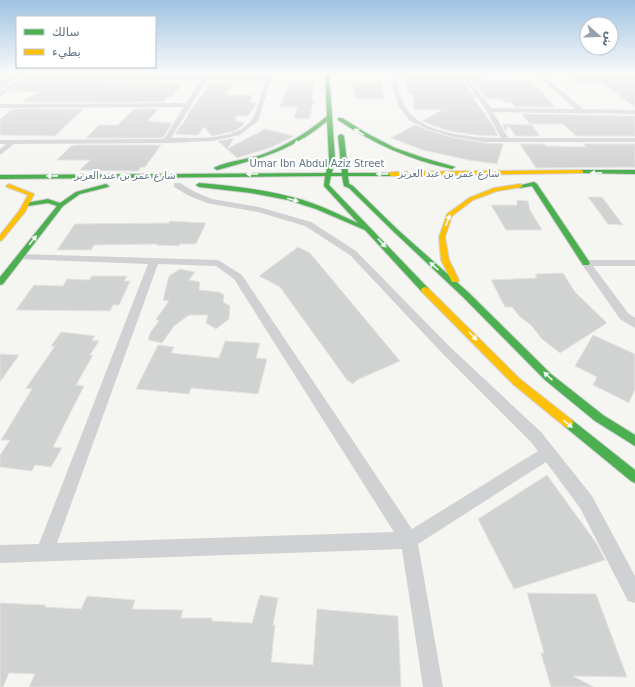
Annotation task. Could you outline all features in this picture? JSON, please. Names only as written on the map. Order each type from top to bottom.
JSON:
[{"type":"street","points":[[0,106],[177,105]]},
{"type":"street","points":[[166,141],[188,105]]},
{"type":"street","points":[[0,142],[166,141],[212,139],[238,134],[255,121],[260,105]]},
{"type":"street","points":[[322,185],[332,159],[328,105]]},
{"type":"street","points":[[401,105],[412,120],[430,128],[456,136],[484,140],[635,140]]},
{"type":"street","points":[[486,105],[506,140]]},
{"type":"street","points":[[574,105],[582,112]]},
{"type":"street","points":[[489,110],[635,112]]},
{"type":"street","points":[[346,185],[340,115],[359,132],[394,151],[440,166],[488,174]]},
{"type":"street","points":[[189,174],[269,155],[289,148],[316,131],[329,117]]},
{"type":"street","points":[[0,153],[12,142]]},
{"type":"street","name":"Umar Ibn Abdul Aziz Street","points":[[0,177],[189,174],[327,175],[635,172]]},
{"type":"street","name":"شارع عمر بن عبد العزيز","points":[[487,184],[538,184]]},
{"type":"street","points":[[466,295],[459,286],[445,260],[442,237],[449,215],[471,199],[496,189],[538,184],[586,263],[624,316],[635,324]]},
{"type":"street","points":[[173,185],[210,202],[259,210],[308,224],[353,252],[445,349],[536,437],[586,502],[635,594]]},
{"type":"street","name":"شارع عمر بن عبد العزيز","points":[[173,185],[274,185]]},
{"type":"street","points":[[200,185],[242,189],[272,194],[304,203],[370,230]]},
{"type":"street","points":[[322,185],[362,185]]},
{"type":"street","points":[[322,185],[370,230],[430,295],[517,382],[635,477]]},
{"type":"street","points":[[346,185],[351,187],[396,231],[466,295],[548,377],[599,418],[635,441]]},
{"type":"street","points":[[0,240],[21,216],[28,204],[31,194],[5,186]]},
{"type":"street","name":"شارع عمر بن عبد العزيز","points":[[5,186],[110,186],[78,194],[61,205]]},
{"type":"street","points":[[0,282],[61,205],[48,202],[28,204]]},
{"type":"street","points":[[20,257],[218,263],[238,277],[409,540],[433,687]]},
{"type":"street","points":[[45,552],[154,261]]},
{"type":"street","points":[[586,263],[635,263]]},
{"type":"street","points":[[0,554],[409,540],[548,453]]},
{"type":"building","points":[[194,105],[256,105],[248,116],[236,116],[236,121],[244,123],[241,127],[234,131],[212,136],[204,127],[198,135],[175,134],[183,124]]},
{"type":"building","points":[[281,105],[313,105],[309,119],[294,118],[298,107],[280,107]]},
{"type":"building","points":[[414,105],[478,105],[492,124],[498,136],[449,131],[422,121],[442,110],[414,109]]},
{"type":"building","points":[[514,105],[553,105],[555,107],[516,107]]},
{"type":"building","points":[[13,109],[83,109],[55,136],[0,135],[0,119]]},
{"type":"building","points":[[134,109],[158,109],[148,121],[172,123],[163,138],[86,138],[99,125],[118,125]]},
{"type":"building","points":[[522,114],[635,116],[635,136],[576,136],[563,124],[530,124]]},
{"type":"building","points":[[502,124],[532,125],[540,136],[516,136],[508,125],[506,132]]},
{"type":"building","points":[[415,125],[454,138],[484,143],[503,144],[497,164],[468,160],[423,150],[391,138]]},
{"type":"building","points":[[265,129],[294,136],[272,147],[237,158],[227,149]]},
{"type":"building","points":[[234,138],[227,149],[218,141]]},
{"type":"building","points":[[520,144],[587,147],[583,144],[635,144],[635,167],[536,168]]},
{"type":"building","points":[[161,145],[145,167],[141,167],[138,171],[132,171],[80,170],[90,160],[57,160],[71,146]]},
{"type":"building","points":[[588,197],[602,197],[623,225],[608,224]]},
{"type":"building","points":[[517,200],[528,201],[530,210],[542,230],[506,230],[491,205],[517,205]]},
{"type":"building","points":[[170,221],[206,223],[196,244],[180,244],[179,246],[156,245],[157,244],[94,245],[91,250],[57,250],[75,224],[169,223]]},
{"type":"building","points":[[298,247],[310,253],[400,361],[357,380],[353,384],[347,380],[280,287],[259,276]]},
{"type":"building","points":[[180,269],[195,272],[189,280],[200,282],[199,290],[219,292],[224,295],[223,302],[230,306],[229,319],[216,329],[206,323],[208,315],[189,315],[174,326],[162,343],[148,340],[150,333],[159,321],[156,319],[169,301],[163,300],[169,276]]},
{"type":"building","points":[[563,273],[575,292],[607,323],[560,353],[542,339],[531,325],[519,316],[512,307],[505,307],[491,280],[537,278],[535,274]]},
{"type":"building","points":[[92,276],[127,276],[124,281],[130,281],[119,305],[113,305],[110,311],[16,310],[34,285],[63,286],[67,279],[89,280]]},
{"type":"building","points":[[61,332],[95,336],[92,340],[99,341],[90,355],[93,355],[76,385],[84,386],[53,447],[62,448],[51,467],[35,465],[32,471],[0,467],[0,455],[10,440],[1,440],[32,389],[26,388],[55,346],[51,346]]},
{"type":"building","points":[[593,335],[635,354],[635,389],[629,403],[593,385],[597,377],[575,366]]},
{"type":"building","points":[[225,341],[260,343],[256,358],[267,359],[258,394],[191,388],[189,394],[136,389],[158,345],[174,347],[171,353],[219,358]]},
{"type":"building","points":[[0,354],[19,355],[0,382]]},
{"type":"building","points":[[547,475],[597,544],[605,560],[514,589],[478,519]]},
{"type":"building","points":[[527,593],[596,594],[627,677],[573,676],[594,687],[551,687],[541,653],[544,653]]},
{"type":"building","points":[[260,595],[278,598],[273,625],[275,625],[271,662],[313,665],[317,609],[398,616],[401,687],[29,687],[35,674],[9,673],[3,687],[0,687],[0,603],[46,605],[45,607],[81,609],[87,596],[135,600],[132,609],[183,610],[181,618],[212,618],[212,621],[252,623]]},
{"type":"traffic: fast","points":[[329,105],[332,159],[326,185],[425,290]]},
{"type":"traffic: fast","points":[[217,168],[277,151],[303,137],[329,117]]},
{"type":"traffic: fast","points":[[340,119],[366,136],[393,149],[422,160],[452,167]]},
{"type":"traffic: fast","points":[[341,136],[346,185],[351,187],[396,231],[466,295],[548,377],[599,418],[635,441]]},
{"type":"traffic: fast","points":[[581,172],[635,172]]},
{"type":"traffic: fast","points":[[0,177],[391,174]]},
{"type":"traffic: fast","points":[[520,186],[534,184],[586,263]]},
{"type":"traffic: fast","points":[[199,185],[251,191],[302,202],[365,228]]},
{"type":"traffic: fast","points":[[0,282],[61,205],[78,193],[106,186]]},
{"type":"traffic: fast","points":[[28,204],[48,201],[61,205]]},
{"type":"traffic: fast","points":[[568,423],[635,477]]},
{"type":"traffic: slow","points":[[391,174],[581,172]]},
{"type":"traffic: slow","points":[[0,239],[22,212],[31,194],[9,186]]},
{"type":"traffic: slow","points":[[455,280],[445,260],[442,237],[449,215],[471,199],[496,189],[520,186]]},
{"type":"traffic: slow","points":[[425,290],[517,382],[568,423]]}]
